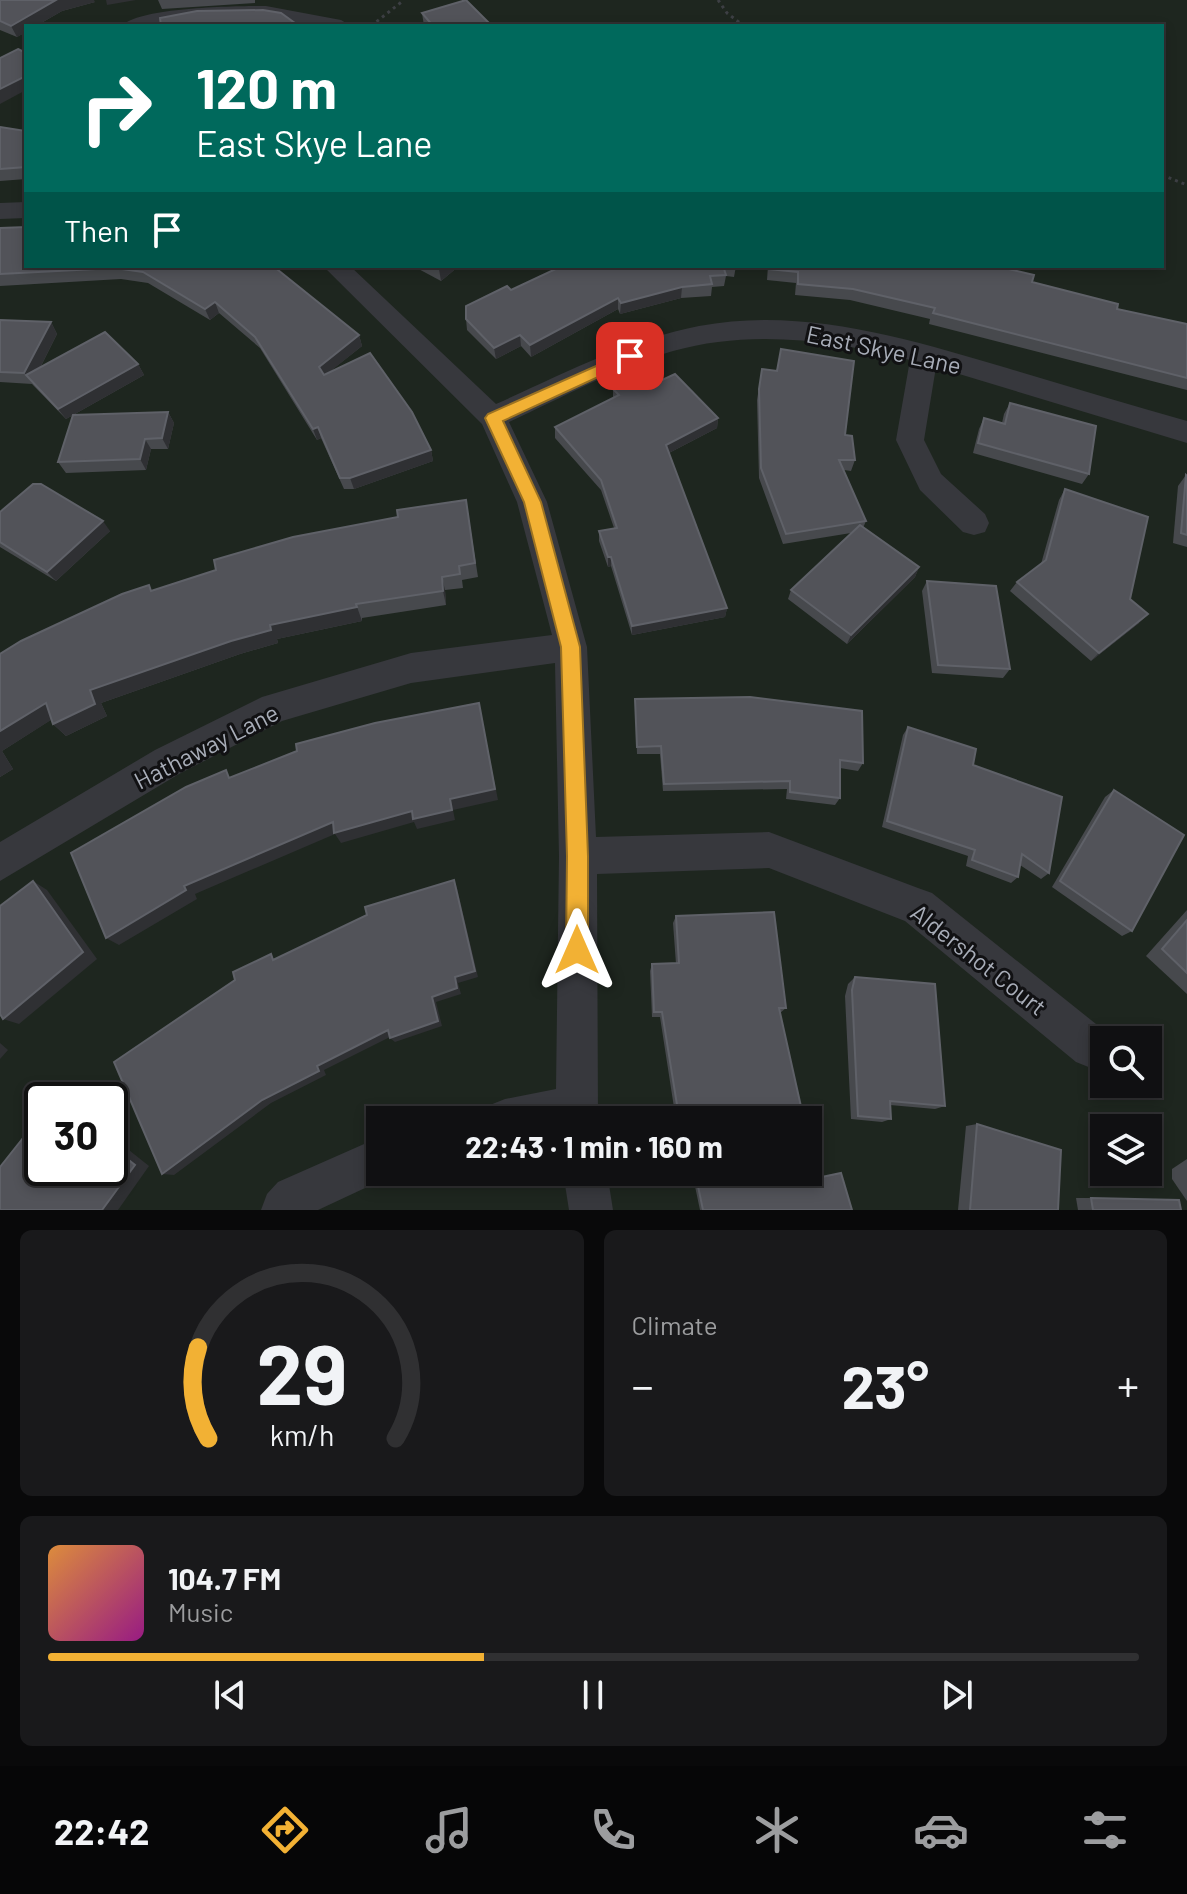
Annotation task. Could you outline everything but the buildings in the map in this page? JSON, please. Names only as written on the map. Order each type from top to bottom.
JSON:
[{"type":"street","points":[[142,24],[200,13],[266,12],[330,24]]},
{"type":"street","points":[[0,211],[24,210]]},
{"type":"street","points":[[337,268],[493,418],[532,502],[571,647],[578,856],[576,1106]]},
{"type":"street","name":"East Skye Lane","points":[[493,418],[630,356],[701,335],[777,328],[836,335],[925,353],[1187,432]]},
{"type":"street","points":[[925,353],[910,440],[930,482],[974,523]]},
{"type":"street","name":"Hathaway Lane","points":[[0,863],[167,762],[274,708],[411,668],[571,647]]},
{"type":"street","name":"Aldershot Court","points":[[578,856],[769,850],[918,907],[1090,1046]]},
{"type":"street","points":[[283,1210],[294,1198],[366,1165]]},
{"type":"street","points":[[587,1186],[591,1210]]},
{"type":"path","points":[[374,24],[404,0]]},
{"type":"path","points":[[718,0],[727,13],[741,24]]},
{"type":"path","points":[[1164,176],[1187,185]]},
{"type":"shaded area","points":[[0,0],[1187,0],[1187,1210],[0,1210]]},
{"type":"route","points":[[577,950],[578,856],[571,647],[532,502],[493,418],[630,356]]}]
